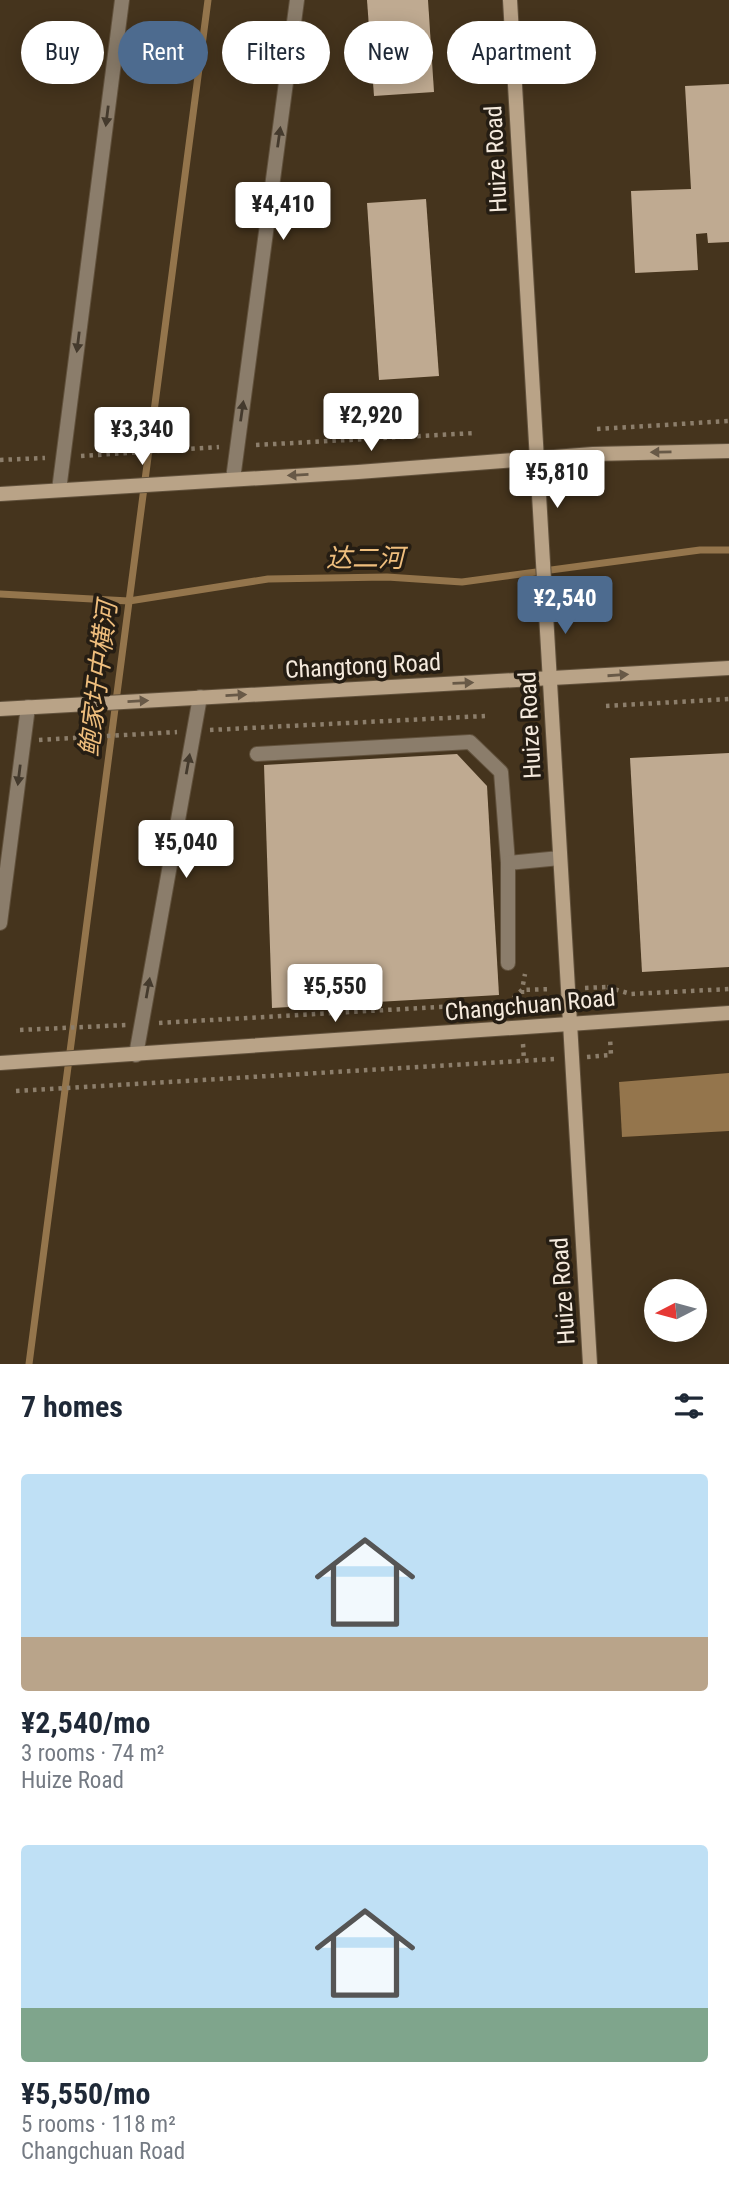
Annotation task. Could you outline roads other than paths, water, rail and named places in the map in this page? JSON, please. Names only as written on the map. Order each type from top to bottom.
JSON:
[{"type":"street","points":[[59,490],[122,0]]},
{"type":"street","points":[[233,478],[297,0]]},
{"type":"street","name":"Huize Road","points":[[510,0],[590,1364]]},
{"type":"street","points":[[0,494],[537,457],[729,451]]},
{"type":"street","name":"Changtong Road","points":[[0,709],[729,668]]},
{"type":"street","points":[[136,1055],[200,697]]},
{"type":"street","points":[[0,923],[28,707]]},
{"type":"street","points":[[257,754],[470,742],[501,772],[509,863],[508,963]]},
{"type":"street","points":[[509,863],[561,858]]},
{"type":"street","name":"Changchuan Road","points":[[0,1063],[729,1013]]},
{"type":"waterway","name":"鲍家圩中横河","points":[[29,1364],[208,0]]},
{"type":"waterway","name":"达二河","points":[[0,594],[129,601],[268,579],[387,577],[462,582],[700,550],[729,550]]}]
